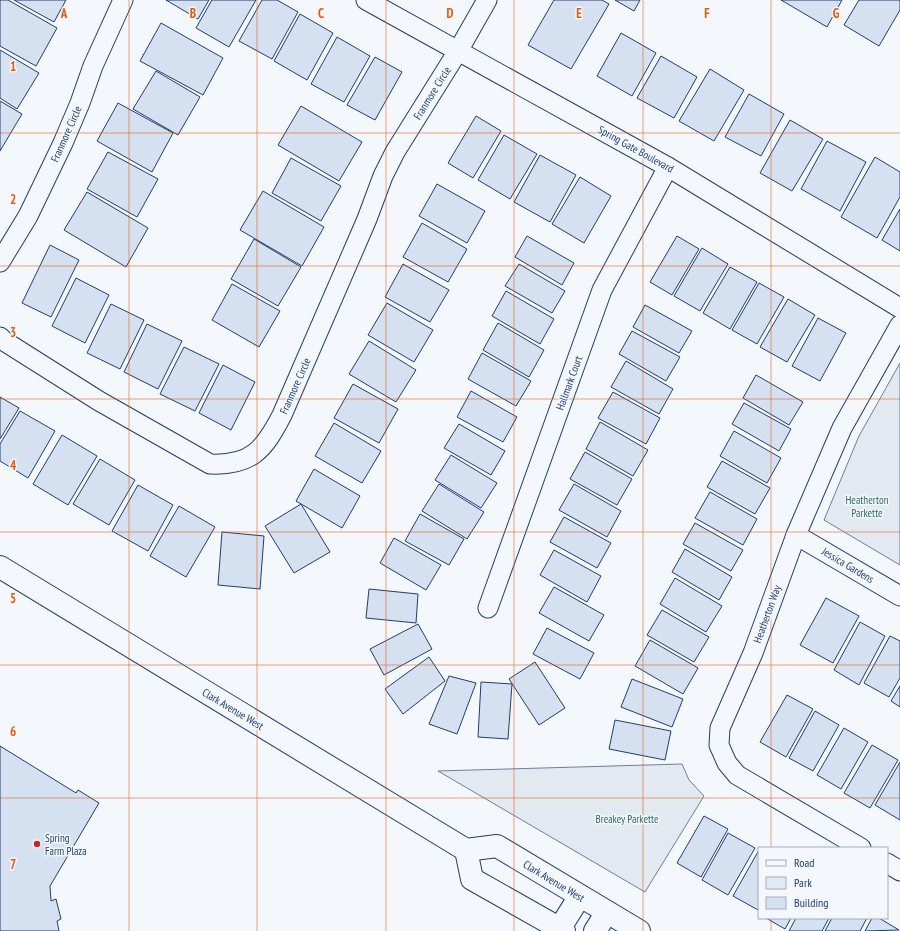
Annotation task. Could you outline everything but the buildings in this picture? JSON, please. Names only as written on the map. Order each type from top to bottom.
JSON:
[{"type":"street","name":"Franmore Circle","points":[[0,262],[28,216],[63,143],[80,103],[93,66],[122,0]]},
{"type":"street","name":"Spring Gate Boulevard","points":[[366,0],[668,167],[900,308]]},
{"type":"street","name":"Franmore Circle","points":[[0,337],[99,401],[210,464],[227,465],[247,459],[270,439],[282,415],[367,219],[382,176],[488,0]]},
{"type":"street","name":"Hallmark Court","points":[[488,608],[602,290],[668,167]]},
{"type":"street","name":"Heatherton Way","points":[[859,847],[738,775],[727,763],[719,745],[720,728],[753,653],[796,535],[842,428],[900,325]]},
{"type":"street","name":"Jessica Gardens","points":[[796,535],[900,596]]},
{"type":"street","name":"Clark Avenue West","points":[[0,568],[466,850],[497,846],[639,931]]},
{"type":"street","points":[[466,850],[472,879],[560,930],[580,896]]},
{"type":"street","points":[[888,864],[900,871]]},
{"type":"street","points":[[595,931],[607,912]]},
{"type":"green space","name":"Heatherton Parkette","points":[[900,363],[900,565],[824,520],[859,436]]},
{"type":"green space","name":"Breakey Parkette","points":[[682,764],[689,780],[704,796],[645,892],[438,771]]},
{"type":"place","name":"Spring Farm Plaza","points":[[37,844]]}]
